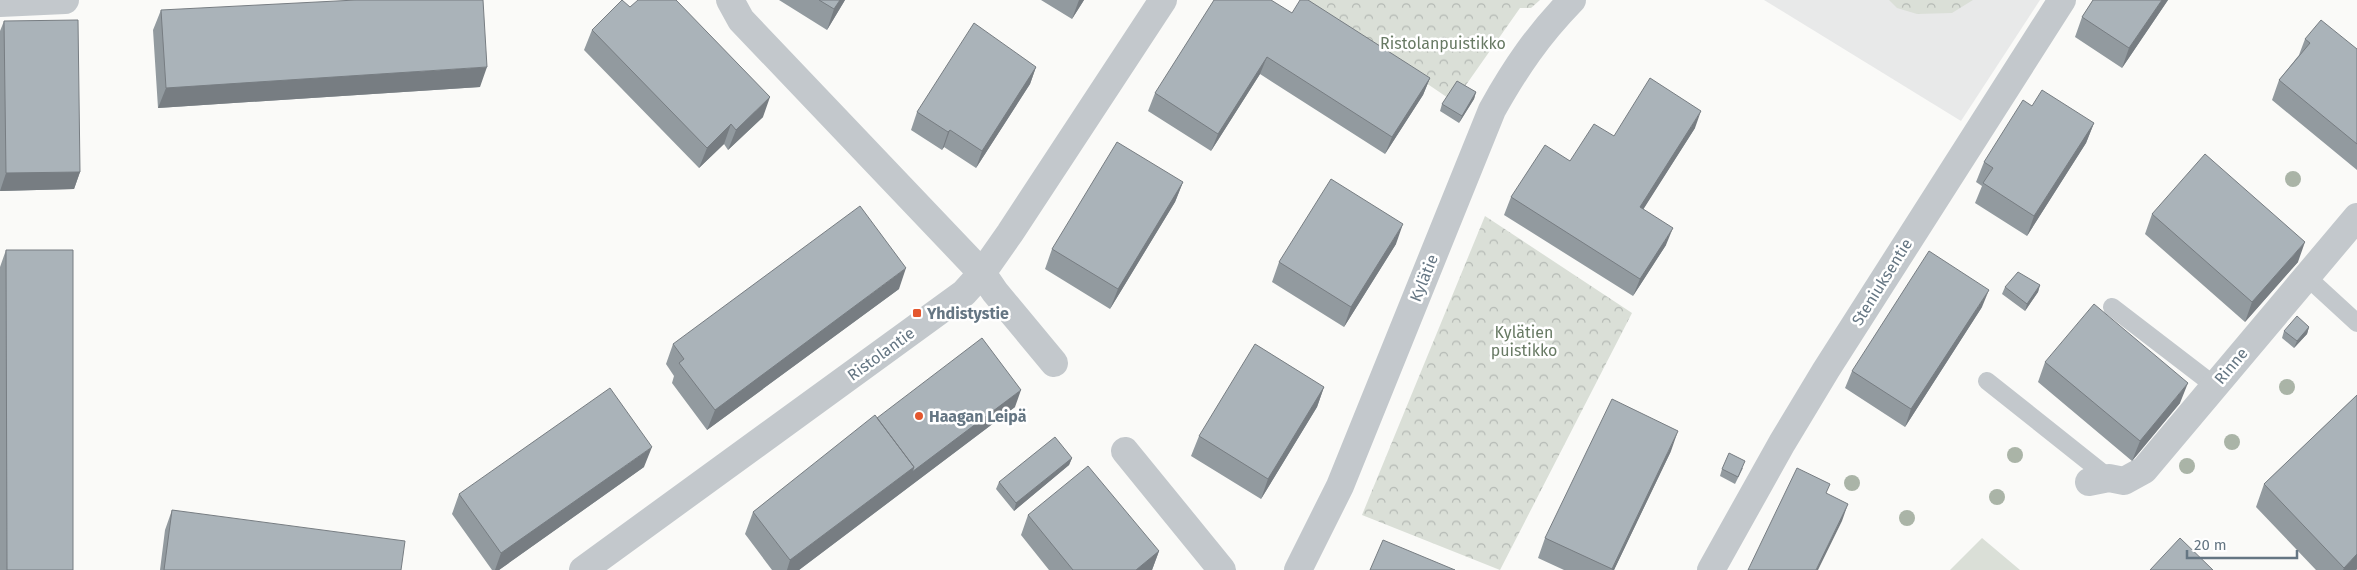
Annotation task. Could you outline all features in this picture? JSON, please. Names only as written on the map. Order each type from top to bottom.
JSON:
[{"type":"street","points":[[0,3],[65,0]]},
{"type":"street","points":[[730,0],[741,20],[982,272],[995,292],[1054,363]]},
{"type":"street","name":"Ristolantie","points":[[584,570],[964,293],[982,272],[1163,0]]},
{"type":"street","name":"Kylätie","points":[[1298,570],[1312,546],[1340,486],[1492,110],[1517,66],[1552,21],[1572,0]]},
{"type":"street","name":"Steniuksentie","points":[[1711,570],[1782,443],[1826,370],[2062,0]]},
{"type":"street","name":"Rinne","points":[[2099,480],[2124,481],[2144,470],[2357,217]]},
{"type":"street","points":[[1125,451],[1222,570]]},
{"type":"lane","points":[[2307,277],[2357,323]]},
{"type":"lane","points":[[2112,307],[2214,386]]},
{"type":"lane","points":[[1987,381],[2099,480]]},
{"type":"shaded area","points":[[1764,0],[2040,0],[1961,121]]},
{"type":"green space","name":"Ristolanpuistikko","points":[[1304,0],[1540,0],[1531,8],[1520,8],[1454,102]]},
{"type":"green space","points":[[1889,0],[1973,0],[1952,13],[1917,14],[1897,8]]},
{"type":"green space","name":"Kylätien puistikko","points":[[1485,216],[1632,313],[1500,570],[1362,515]]},
{"type":"green space","points":[[1982,538],[2020,570],[1950,570]]},
{"type":"building","points":[[356,0],[483,0],[487,67],[166,88],[161,10]]},
{"type":"building","points":[[622,0],[630,7],[638,0],[676,0],[770,97],[736,130],[731,124],[707,148],[592,30]]},
{"type":"building","points":[[819,0],[840,0],[834,9]]},
{"type":"building","points":[[1214,0],[1271,0],[1292,13],[1300,0],[1308,0],[1430,78],[1392,137],[1267,57],[1218,134],[1155,93]]},
{"type":"building","points":[[2093,0],[2162,0],[2129,48],[2082,17]]},
{"type":"building","points":[[78,20],[80,172],[6,173],[4,21]]},
{"type":"building","points":[[2321,20],[2357,49],[2357,144],[2279,80],[2310,43],[2305,39]]},
{"type":"building","points":[[974,23],[1036,67],[982,151],[950,130],[948,132],[917,112]]},
{"type":"building","points":[[1650,78],[1701,111],[1640,207],[1673,228],[1640,279],[1511,197],[1545,145],[1570,161],[1594,124],[1614,136]]},
{"type":"building","points":[[1457,81],[1476,92],[1462,116],[1442,104]]},
{"type":"building","points":[[2042,90],[2094,123],[2034,216],[1983,183],[1993,168],[1984,162],[2023,100],[2032,106]]},
{"type":"building","points":[[1117,142],[1183,182],[1118,289],[1052,249]]},
{"type":"building","points":[[2205,154],[2305,242],[2252,302],[2152,214]]},
{"type":"building","points":[[1331,179],[1403,224],[1351,307],[1279,262]]},
{"type":"building","points":[[860,206],[906,268],[715,410],[679,363],[684,359],[673,344]]},
{"type":"building","points":[[6,250],[73,250],[73,570],[7,570]]},
{"type":"building","points":[[1929,251],[1989,290],[1911,409],[1852,371]]},
{"type":"building","points":[[2018,272],[2040,285],[2027,304],[2005,287]]},
{"type":"building","points":[[2094,304],[2188,383],[2140,441],[2045,362]]},
{"type":"building","points":[[2297,316],[2309,327],[2297,341],[2284,331]]},
{"type":"building","points":[[982,338],[1021,390],[912,472],[914,467],[877,418]]},
{"type":"building","points":[[1255,344],[1324,387],[1268,479],[1199,436]]},
{"type":"building","points":[[610,388],[652,447],[501,553],[459,494]]},
{"type":"building","points":[[2357,395],[2357,554],[2344,568],[2264,484]]},
{"type":"building","points":[[1612,399],[1678,431],[1612,569],[1545,538]]},
{"type":"building","points":[[875,415],[914,467],[790,560],[753,512]]},
{"type":"building","points":[[1055,437],[1072,458],[1016,503],[999,482]]},
{"type":"building","points":[[1729,453],[1745,461],[1738,477],[1722,469]]},
{"type":"building","points":[[1088,466],[1159,551],[1136,570],[1073,570],[1028,515]]},
{"type":"building","points":[[1797,468],[1830,484],[1826,493],[1848,504],[1816,570],[1748,570]]},
{"type":"building","points":[[172,510],[405,541],[401,570],[164,570]]},
{"type":"building","points":[[2180,538],[2213,570],[2150,570]]},
{"type":"building","points":[[1383,540],[1455,570],[1370,570]]},
{"type":"place","name":"Yhdistystie","points":[[917,313]]},
{"type":"place","name":"Haagan Leipä","points":[[919,416]]}]
